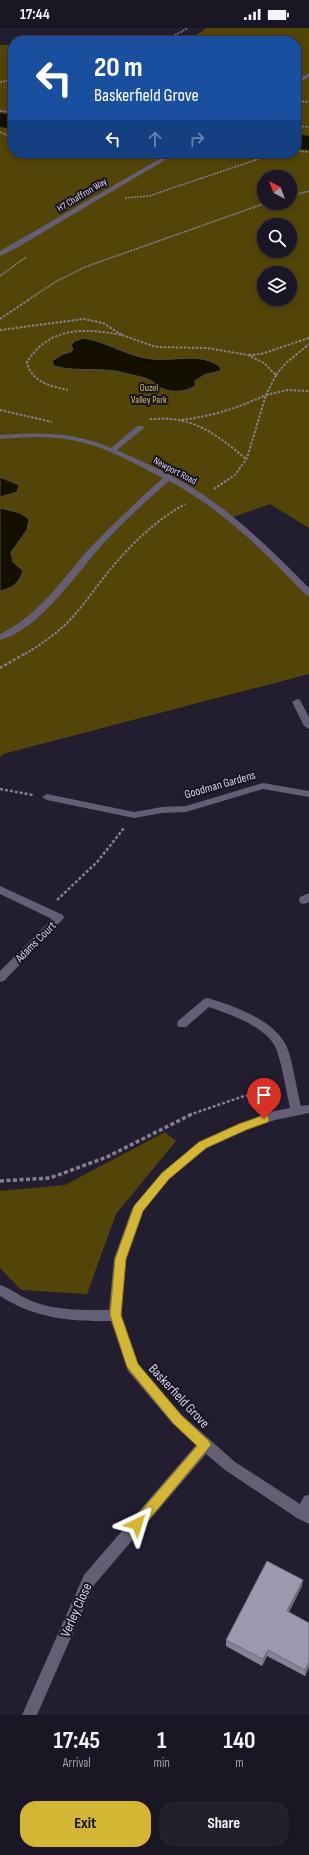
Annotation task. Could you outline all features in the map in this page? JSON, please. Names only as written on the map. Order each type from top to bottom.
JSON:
[{"type":"street","name":"H7 Chaffron Way","points":[[0,254],[166,158]]},
{"type":"street","points":[[113,450],[140,428]]},
{"type":"street","name":"Newport Road","points":[[0,436],[28,434],[78,439],[113,450],[200,496],[253,538],[309,593]]},
{"type":"street","points":[[0,638],[30,621],[52,600],[79,566],[123,517],[168,478]]},
{"type":"street","points":[[297,702],[309,726]]},
{"type":"street","name":"Goodman Gardens","points":[[47,797],[134,815],[162,810],[186,809],[263,786],[308,791]]},
{"type":"street","name":"Adams Court","points":[[0,890],[59,918],[0,978]]},
{"type":"street","points":[[182,1024],[208,1002],[252,1019],[273,1036],[282,1049],[296,1111]]},
{"type":"street","name":"Baskerfield Grove","points":[[306,1515],[230,1466],[177,1419],[133,1367],[115,1315],[120,1259],[138,1209],[166,1176],[202,1145],[242,1127],[275,1116],[309,1109]]},
{"type":"street","points":[[0,1290],[25,1305],[52,1313],[83,1316],[115,1315]]},
{"type":"street","name":"Verley Close","points":[[29,1715],[89,1580],[205,1445]]},
{"type":"street","points":[[306,1515],[309,1501]]},
{"type":"path","points":[[173,36],[188,28]]},
{"type":"path","points":[[123,198],[149,196],[261,158]]},
{"type":"path","points":[[297,194],[309,191]]},
{"type":"path","points":[[0,319],[51,285],[86,267],[200,224],[257,206]]},
{"type":"path","points":[[0,330],[84,319],[103,323],[122,335],[156,347],[207,348],[248,356],[264,363],[276,375]]},
{"type":"path","points":[[68,390],[47,385],[36,379],[31,373],[27,362],[35,349],[50,337],[72,331],[95,330],[122,335]]},
{"type":"path","points":[[248,356],[261,354],[309,338]]},
{"type":"path","points":[[0,668],[59,630],[76,614],[114,565],[140,538],[172,511],[234,476],[243,467],[253,445],[260,411],[276,375],[286,363],[309,344]]},
{"type":"path","points":[[150,419],[194,419],[225,412],[266,395],[288,390],[309,391]]},
{"type":"path","points":[[179,420],[210,432],[222,439],[246,459]]},
{"type":"path","points":[[0,789],[47,797]]},
{"type":"path","points":[[46,911],[98,861],[134,815]]},
{"type":"path","points":[[0,1181],[50,1178],[107,1157],[189,1115],[244,1096],[291,1089]]},
{"type":"green space","points":[[206,28],[309,28],[309,76],[301,80],[301,36],[196,36]]},
{"type":"green space","name":"Ouzel Valley Park","points":[[0,45],[8,45],[8,158],[301,158],[301,81],[309,77],[309,528],[270,504],[230,518],[309,593],[309,674],[3,754],[0,758]]},
{"type":"green space","points":[[165,1132],[176,1141],[116,1214],[87,1294],[21,1290],[0,1268],[0,1191],[65,1185]]},
{"type":"shaded area","points":[[84,338],[143,358],[160,360],[197,358],[214,363],[221,368],[220,371],[204,375],[195,381],[195,386],[191,388],[182,391],[172,391],[159,387],[146,378],[110,370],[72,369],[54,366],[52,361],[63,354],[71,352],[73,349],[71,345],[75,341]]},
{"type":"shaded area","points":[[0,477],[19,485],[17,492],[0,497]]},
{"type":"shaded area","points":[[0,508],[20,513],[29,519],[27,530],[11,552],[13,562],[23,571],[14,585],[0,591]]},
{"type":"building","points":[[267,1561],[303,1580],[287,1611],[309,1623],[309,1662],[305,1670],[268,1650],[263,1659],[226,1640]]},
{"type":"waterway","points":[[0,120],[8,121]]},
{"type":"waterway","points":[[301,142],[309,143]]},
{"type":"route","points":[[137,1524],[205,1445],[177,1419],[133,1367],[115,1315],[120,1259],[138,1209],[166,1176],[202,1145],[264,1119]]}]
